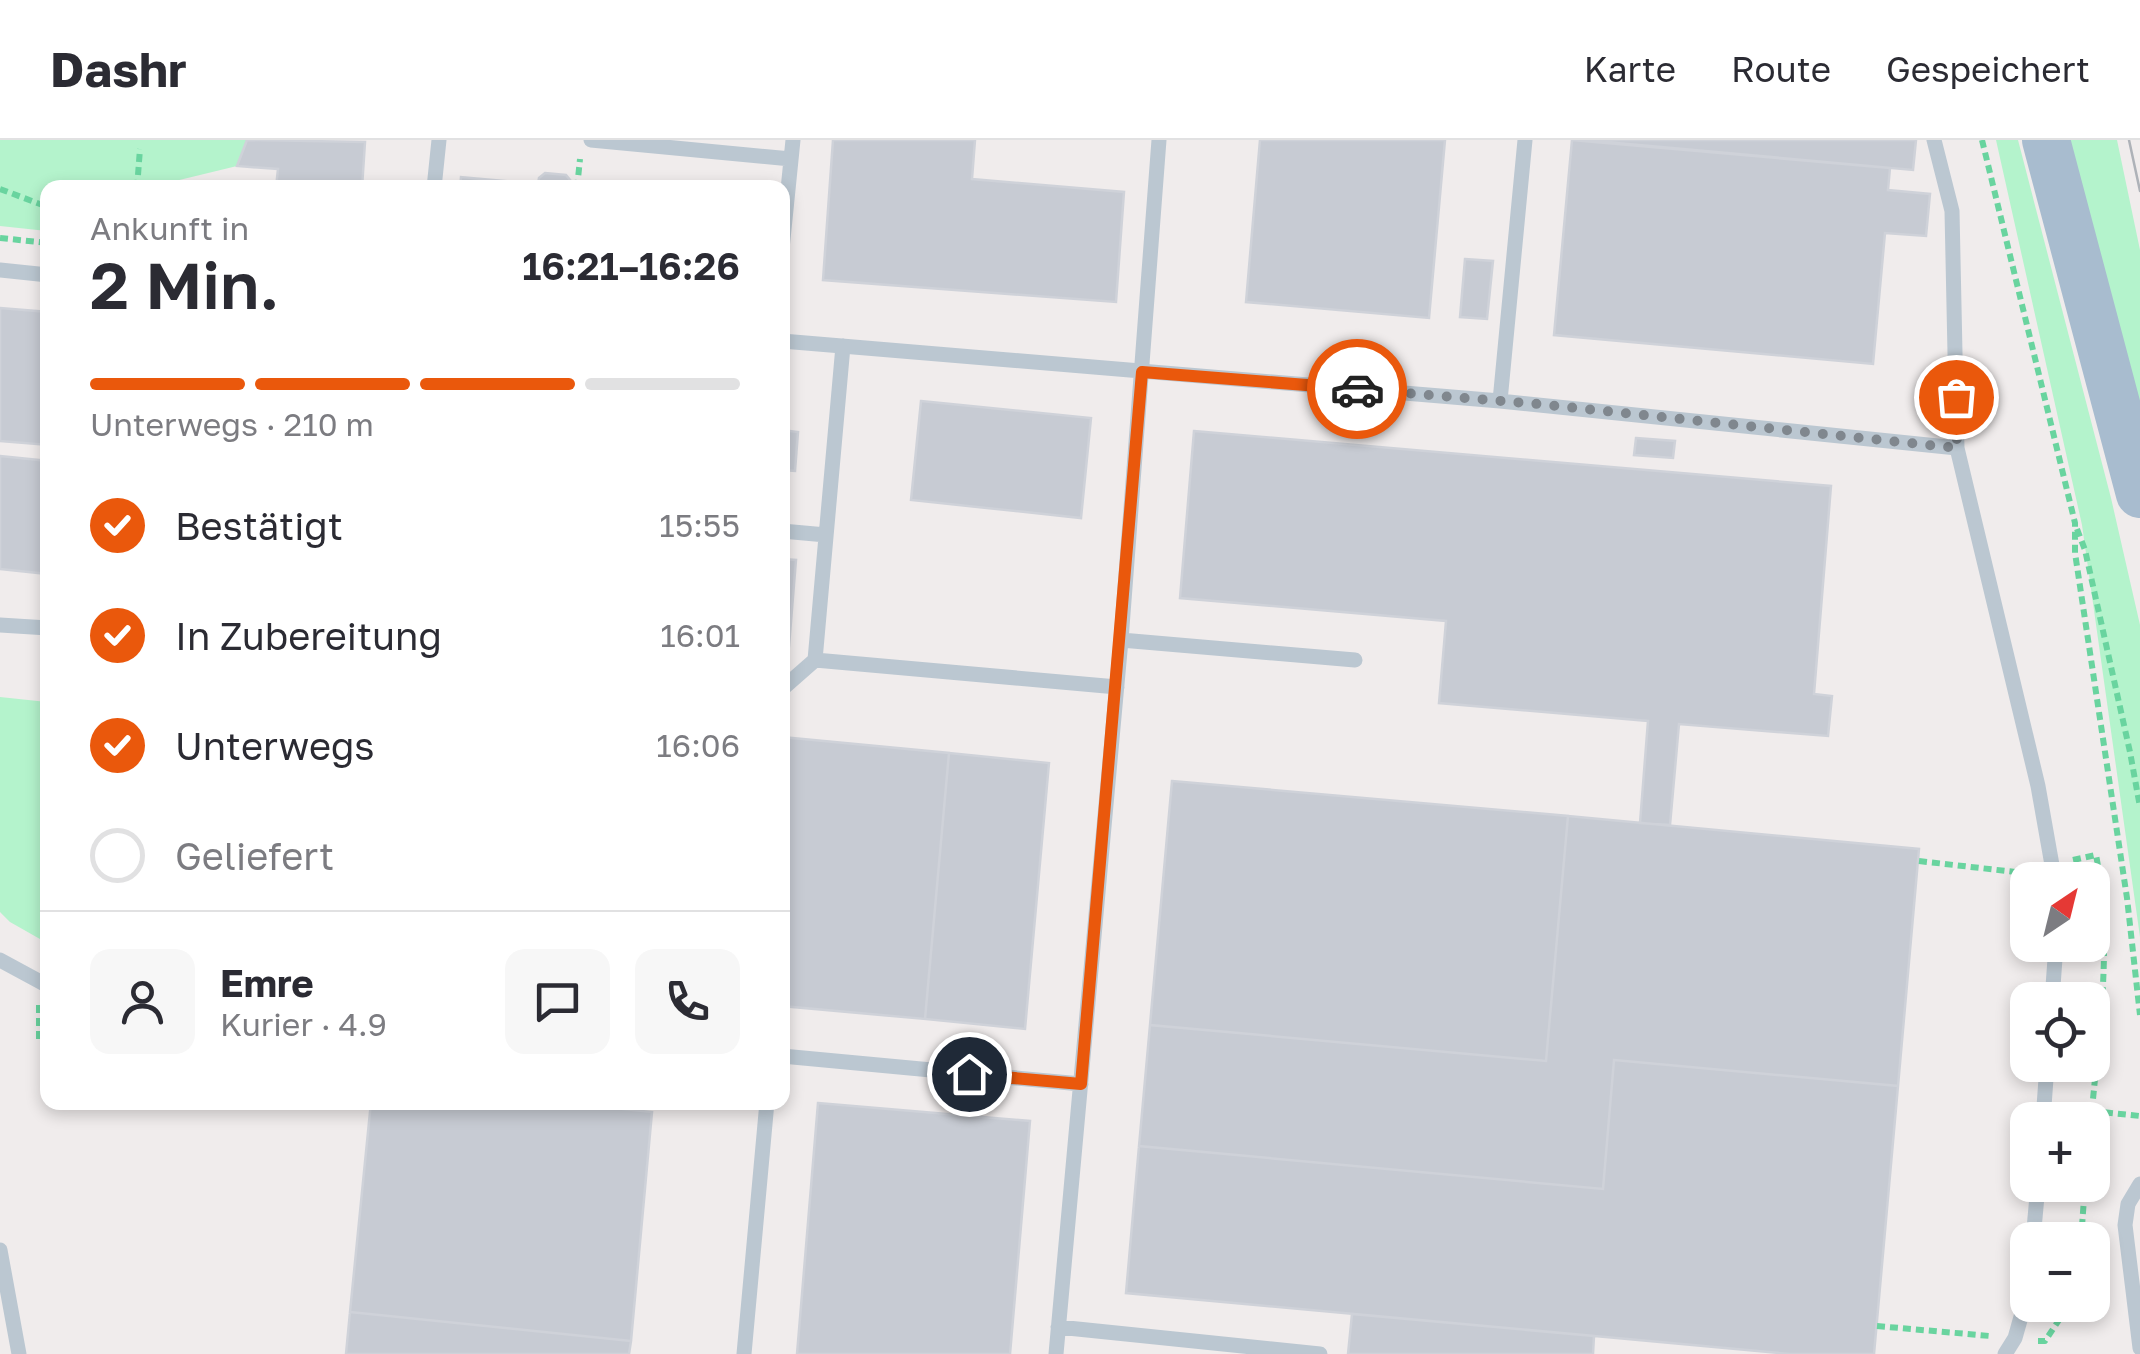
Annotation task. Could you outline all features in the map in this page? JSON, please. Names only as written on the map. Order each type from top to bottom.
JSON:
[{"type":"main road","points":[[2046,140],[2140,494]]},
{"type":"lane","points":[[435,180],[439,140]]},
{"type":"lane","points":[[591,140],[791,159]]},
{"type":"lane","points":[[789,180],[793,140]]},
{"type":"lane","points":[[1056,1354],[1121,640],[1158,140]]},
{"type":"lane","points":[[1500,401],[1525,140]]},
{"type":"lane","points":[[1934,140],[1952,211],[1957,448],[2038,786],[2051,862]]},
{"type":"lane","points":[[0,270],[40,273]]},
{"type":"lane","points":[[790,341],[1500,401],[1957,448]]},
{"type":"lane","points":[[790,682],[814,660],[843,346]]},
{"type":"lane","points":[[790,532],[826,535]]},
{"type":"lane","points":[[0,626],[40,628]]},
{"type":"lane","points":[[1121,640],[1355,660]]},
{"type":"lane","points":[[814,660],[1117,686]]},
{"type":"lane","points":[[0,960],[40,983]]},
{"type":"lane","points":[[790,1057],[1081,1084]]},
{"type":"lane","points":[[744,1354],[766,1110]]},
{"type":"lane","points":[[2140,1184],[2128,1204],[2125,1225],[2140,1348]]},
{"type":"lane","points":[[0,1250],[19,1354]]},
{"type":"lane","points":[[2005,1354],[2020,1322]]},
{"type":"lane","points":[[1058,1327],[1320,1354]]},
{"type":"path","points":[[1982,140],[2075,524],[2085,550],[2140,807]]},
{"type":"path","points":[[138,180],[140,150]]},
{"type":"path","points":[[0,189],[40,204]]},
{"type":"path","points":[[0,238],[40,242]]},
{"type":"path","points":[[2075,524],[2075,553],[2127,898],[2140,1014]]},
{"type":"path","points":[[1919,861],[1949,864]]},
{"type":"path","points":[[2110,1113],[2140,1116]]},
{"type":"path","points":[[1877,1326],[1895,1328]]},
{"type":"green space","points":[[0,140],[247,140],[237,166],[179,180],[40,180],[40,230],[0,226]]},
{"type":"green space","points":[[1996,140],[2018,140],[2140,625],[2140,937],[2082,525]]},
{"type":"green space","points":[[2061,140],[2117,140],[2140,250],[2140,441]]},
{"type":"green space","points":[[0,697],[40,701],[40,939],[0,912]]},
{"type":"building","points":[[247,140],[365,142],[363,180],[277,180],[278,169],[237,166]]},
{"type":"building","points":[[833,140],[975,140],[972,179],[1124,192],[1116,302],[823,280]]},
{"type":"building","points":[[1260,140],[1445,140],[1429,318],[1246,302]]},
{"type":"building","points":[[1572,140],[1890,168],[1888,190],[1930,194],[1926,236],[1885,233],[1873,364],[1554,335]]},
{"type":"building","points":[[1584,140],[1916,140],[1913,170]]},
{"type":"building","points":[[545,173],[566,175],[570,180],[539,180]]},
{"type":"building","points":[[1465,259],[1493,261],[1487,319],[1460,317]]},
{"type":"building","points":[[0,308],[40,311],[40,444],[0,441]]},
{"type":"building","points":[[921,401],[1091,418],[1081,518],[911,500]]},
{"type":"building","points":[[790,431],[798,432],[795,471],[790,471]]},
{"type":"building","points":[[1194,431],[1831,486],[1814,694],[1832,696],[1828,736],[1679,724],[1670,825],[1640,823],[1648,721],[1439,703],[1446,621],[1180,598]]},
{"type":"building","points":[[1636,438],[1675,441],[1673,458],[1634,455]]},
{"type":"building","points":[[0,456],[40,460],[40,573],[0,569]]},
{"type":"building","points":[[790,560],[796,560],[790,634]]},
{"type":"building","points":[[790,738],[949,753],[925,1019],[790,1007]]},
{"type":"building","points":[[949,753],[1049,763],[1025,1029],[925,1019]]},
{"type":"building","points":[[1172,781],[1568,816],[1546,1061],[1150,1025]]},
{"type":"building","points":[[1568,816],[1919,849],[1898,1086],[1614,1060],[1603,1189],[1139,1146],[1150,1025],[1546,1061]]},
{"type":"building","points":[[1614,1060],[1898,1086],[1874,1354],[1790,1354],[1126,1293],[1139,1146],[1603,1189]]},
{"type":"building","points":[[818,1103],[1030,1121],[1010,1354],[797,1354]]},
{"type":"building","points":[[370,1110],[652,1112],[631,1341],[350,1312]]},
{"type":"building","points":[[350,1312],[631,1341],[629,1354],[346,1354]]},
{"type":"building","points":[[1352,1314],[1594,1336],[1593,1354],[1348,1354]]},
{"type":"tram line","points":[[2129,140],[2140,191]]},
{"type":"way so far","points":[[1357,389],[1957,448],[1956,397]]},
{"type":"route","points":[[969,1074],[1081,1084],[1142,372],[1357,389]]}]
